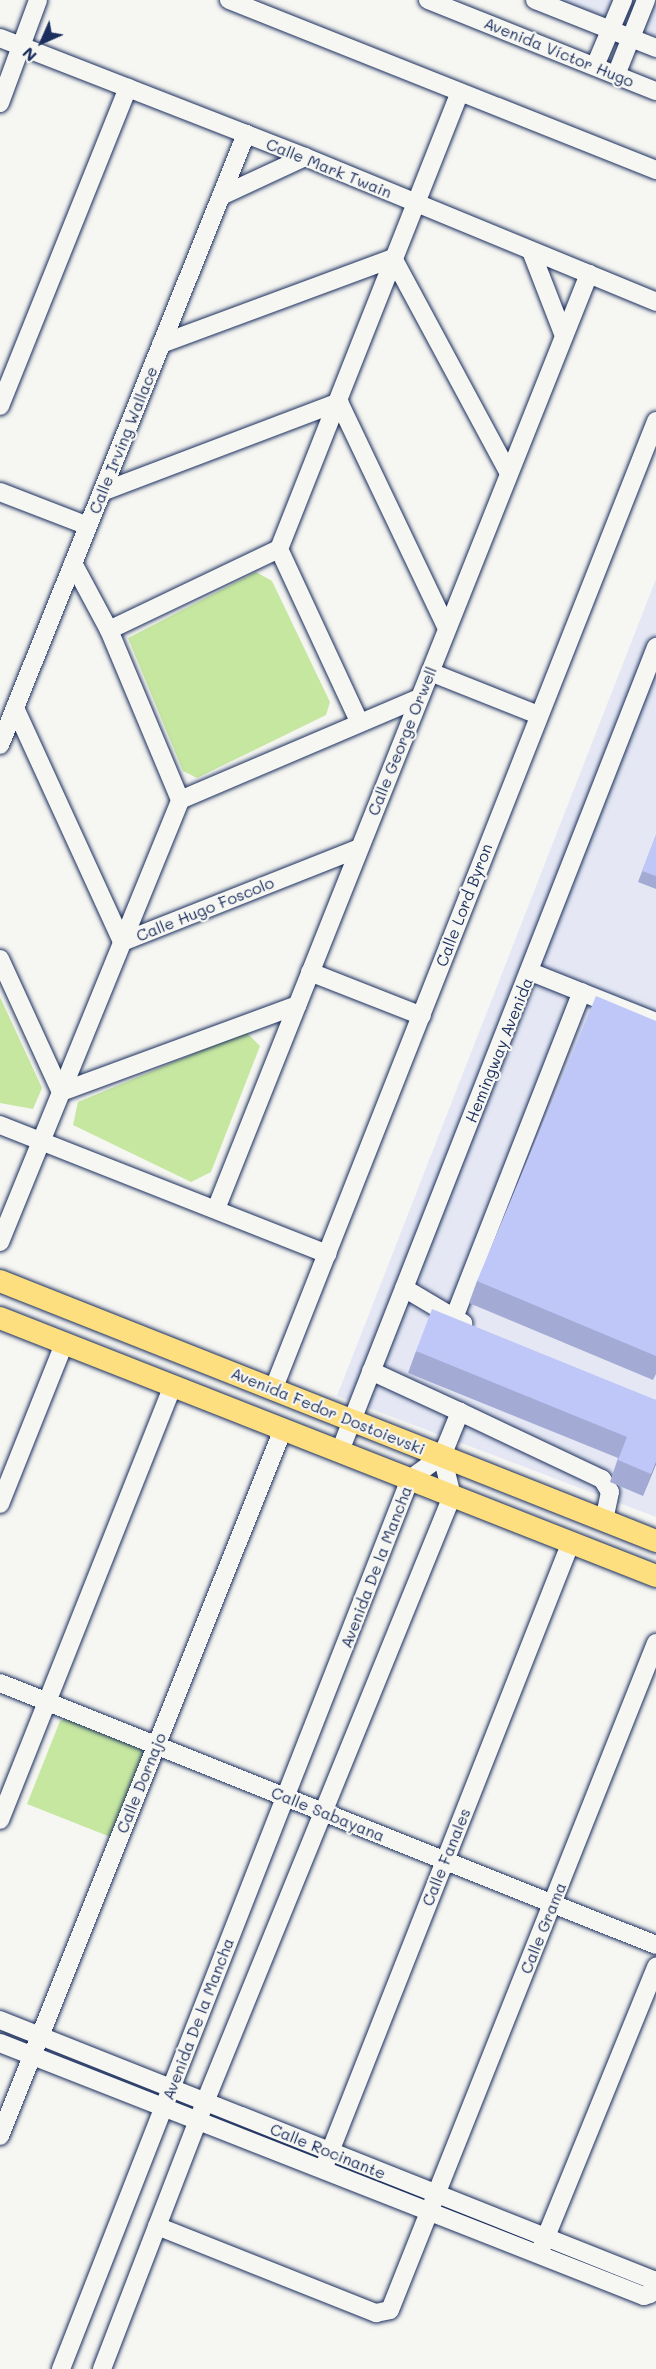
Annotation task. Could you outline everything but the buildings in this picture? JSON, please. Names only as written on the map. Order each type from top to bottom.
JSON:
[{"type":"main road","name":"Avenida Fedor Dostoievski","points":[[0,1281],[656,1541]]},
{"type":"main road","name":"Avenida Fedor Dostoievski","points":[[0,1318],[656,1576]]},
{"type":"street","points":[[0,103],[38,0]]},
{"type":"street","points":[[229,0],[656,170]]},
{"type":"street","name":"Avenida Víctor Hugo","points":[[428,0],[656,91]]},
{"type":"street","points":[[535,0],[656,48]]},
{"type":"street","points":[[595,66],[623,0]]},
{"type":"street","points":[[616,75],[646,0]]},
{"type":"street","name":"Calle Mark Twain","points":[[0,38],[305,157],[656,302]]},
{"type":"street","points":[[0,406],[7,368],[128,88]]},
{"type":"street","points":[[109,630],[279,549],[339,402],[414,203],[460,93]]},
{"type":"street","name":"Calle Irving Wallace","points":[[0,745],[246,134]]},
{"type":"street","points":[[221,196],[305,157]]},
{"type":"street","points":[[531,251],[564,336]]},
{"type":"street","points":[[161,345],[393,258]]},
{"type":"street","points":[[393,258],[509,473]]},
{"type":"street","name":"Calle George Orwell","points":[[216,1209],[589,274]]},
{"type":"street","points":[[102,492],[339,402]]},
{"type":"street","points":[[339,402],[447,628]]},
{"type":"street","name":"Calle Lord Byron","points":[[273,1390],[656,421]]},
{"type":"street","points":[[0,492],[88,526]]},
{"type":"street","points":[[279,549],[359,721]]},
{"type":"street","points":[[73,563],[109,630],[180,800]]},
{"type":"street","name":"Hemingway Avenida","points":[[340,1451],[350,1420],[531,972],[656,647]]},
{"type":"street","points":[[430,672],[538,715]]},
{"type":"street","points":[[0,1242],[180,800],[359,721],[419,699]]},
{"type":"street","name":"Calle Hugo Foscolo","points":[[15,708],[122,942],[359,849]]},
{"type":"street","points":[[0,959],[61,1092]]},
{"type":"street","points":[[310,972],[422,1016]]},
{"type":"street","points":[[531,972],[656,1022]]},
{"type":"street","points":[[454,1318],[582,992]]},
{"type":"street","points":[[61,1092],[297,1005]]},
{"type":"street","points":[[0,1125],[327,1254]]},
{"type":"street","points":[[404,1288],[481,1334]]},
{"type":"street","points":[[0,1504],[64,1344]]},
{"type":"street","points":[[371,1371],[602,1479],[610,1492],[604,1521]]},
{"type":"street","points":[[0,1820],[173,1386]]},
{"type":"street","points":[[102,2369],[205,2102],[452,1496],[442,1456],[460,1412]]},
{"type":"street","name":"Calle Dornajo","points":[[0,2136],[283,1430]]},
{"type":"street","name":"Avenida De la Mancha","points":[[61,2369],[410,1479],[442,1456]]},
{"type":"street","name":"Calle Fanales","points":[[322,2172],[571,1542]]},
{"type":"street","name":"Calle Grama","points":[[157,2226],[383,2313],[394,2305],[656,1643]]},
{"type":"street","name":"Calle Sabayana","points":[[0,1683],[656,1945]]},
{"type":"street","points":[[538,2257],[656,1967]]},
{"type":"street","name":"Calle Rocinante","points":[[0,2020],[546,2238],[654,2285],[644,2296],[538,2257],[0,2043]]},
{"type":"shaded area","points":[[560,0],[656,0],[656,37]]},
{"type":"shaded area","points":[[656,579],[656,1517],[337,1396]]},
{"type":"green space","points":[[256,572],[272,581],[330,702],[326,715],[197,778],[183,771],[128,638]]},
{"type":"green space","points":[[0,997],[42,1088],[33,1109],[0,1103]]},
{"type":"green space","points":[[246,1032],[260,1046],[211,1172],[191,1182],[73,1125],[78,1102]]},
{"type":"green space","points":[[68,1718],[143,1749],[147,1755],[113,1838],[27,1804],[60,1721]]}]
